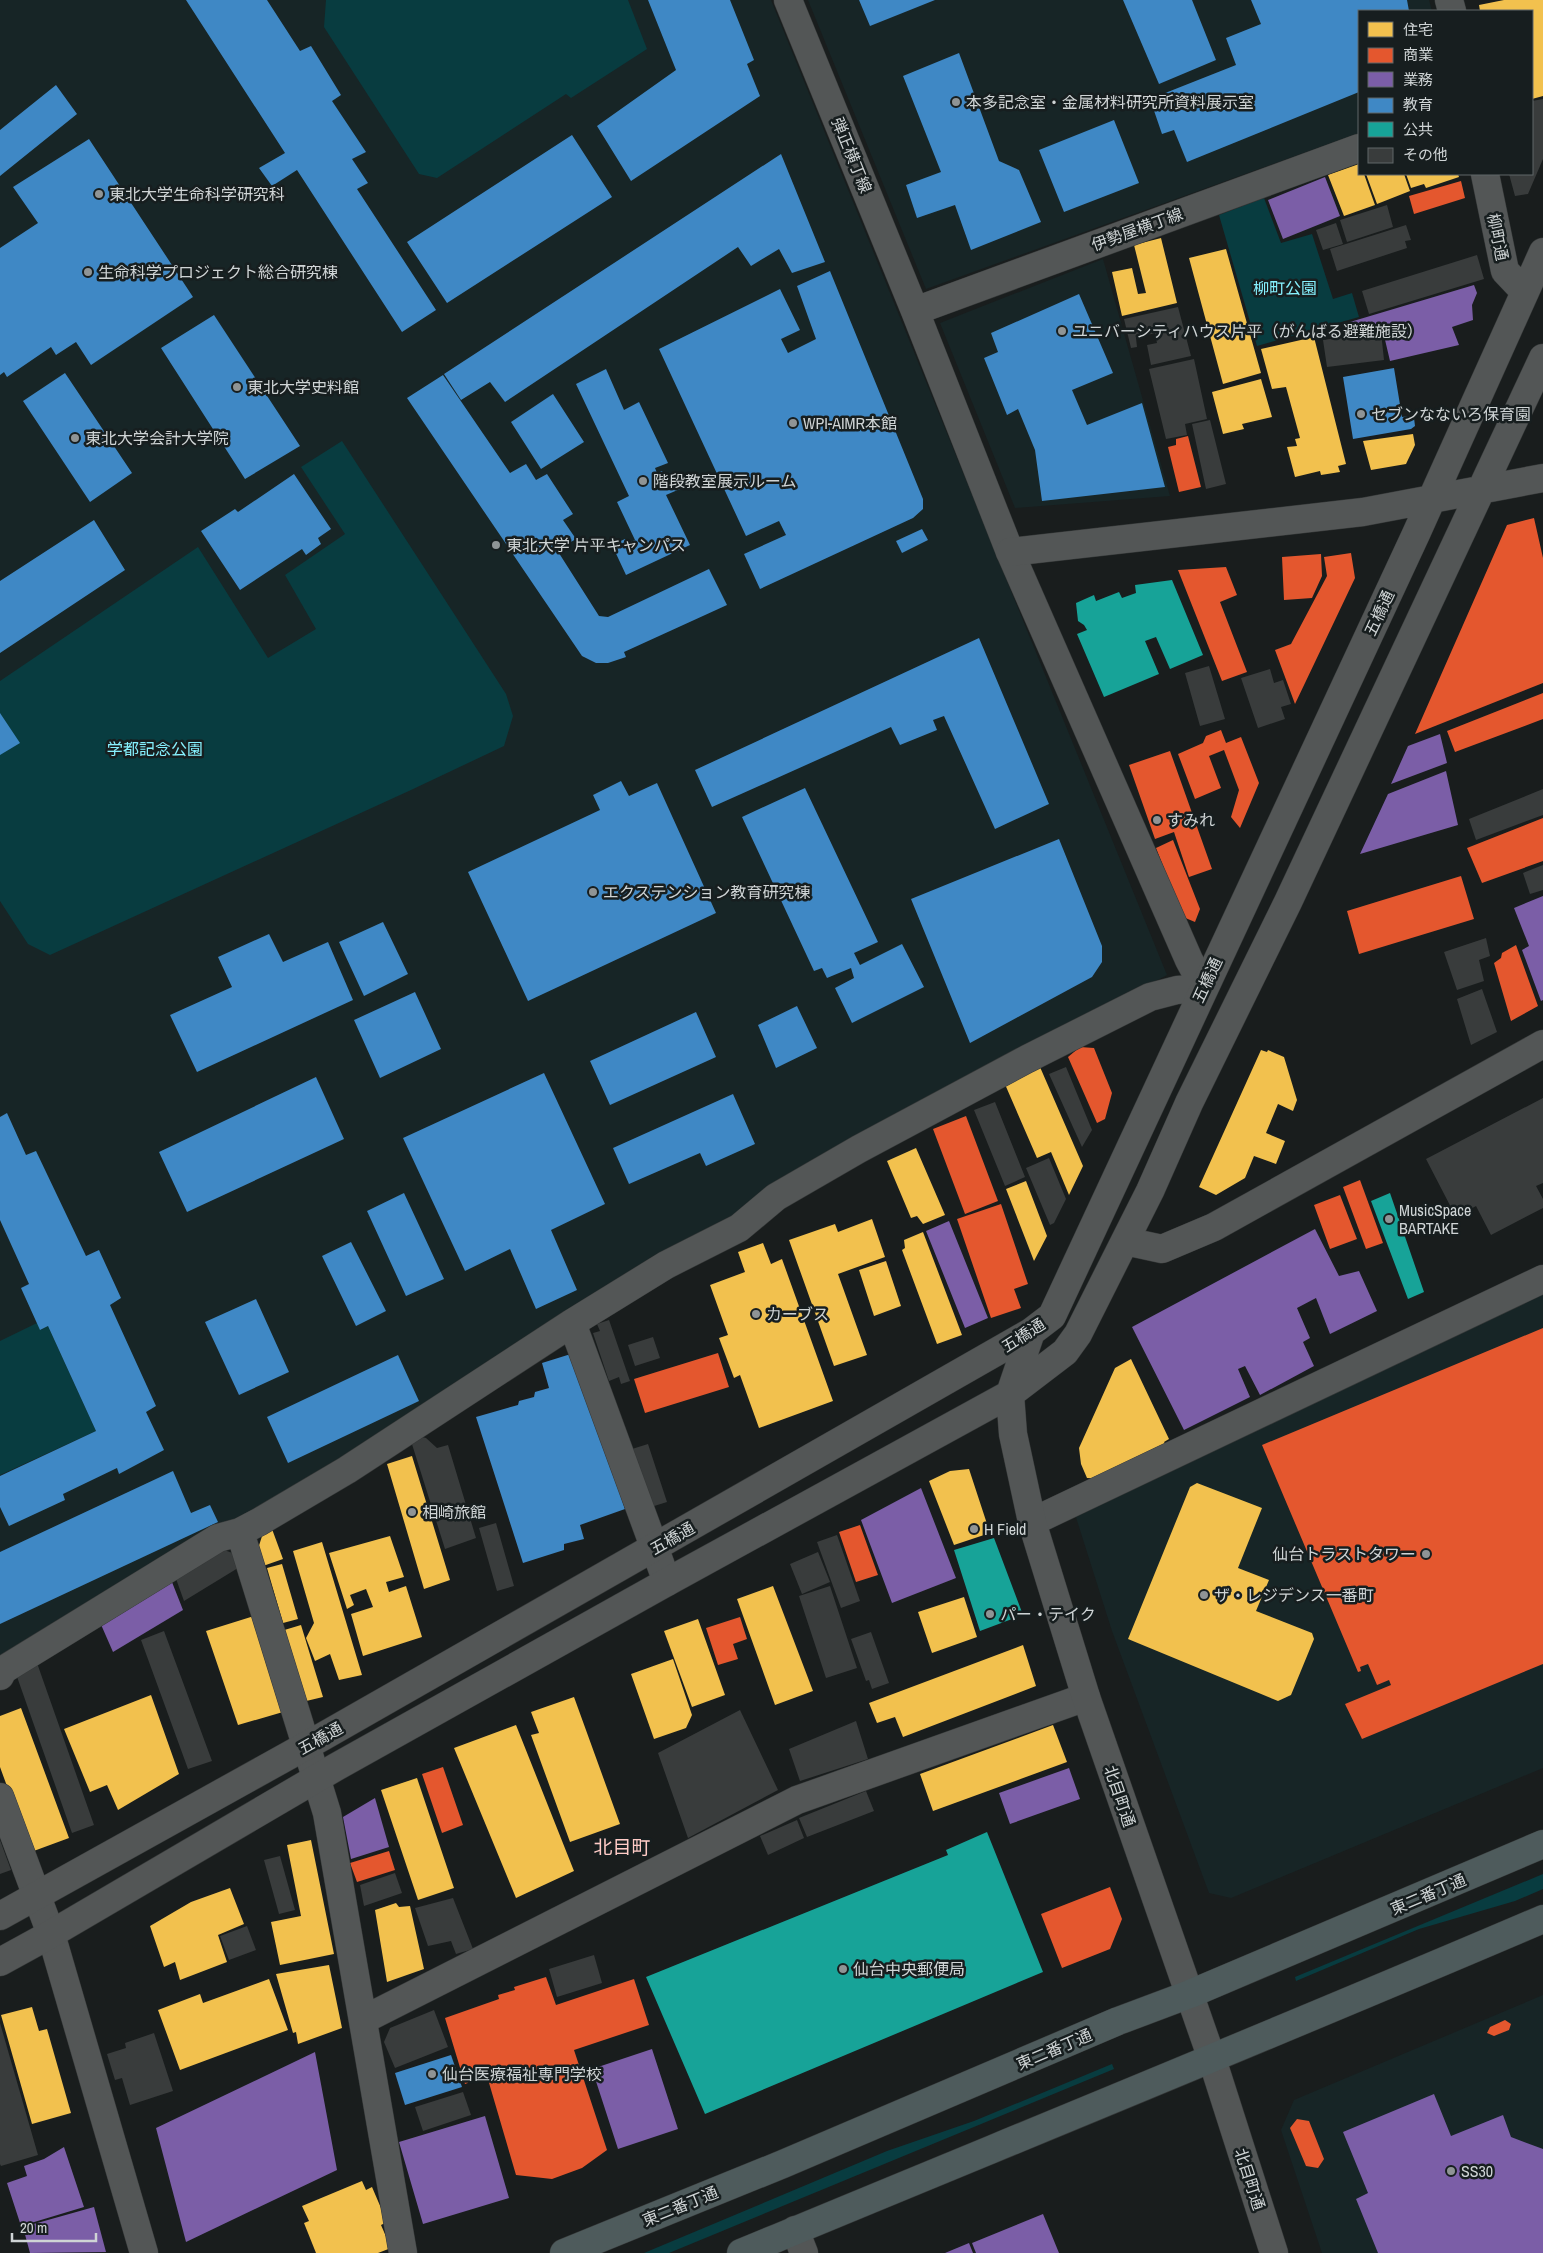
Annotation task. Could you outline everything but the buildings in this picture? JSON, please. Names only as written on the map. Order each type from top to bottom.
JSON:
[{"type":"highway","name":"東二番丁通","points":[[564,2253],[792,2160],[1118,2021],[1190,1994],[1543,1844]]},
{"type":"highway","points":[[741,2253],[799,2242],[1212,2059],[1543,1919]]},
{"type":"street","name":"弾正横丁線","points":[[788,0],[915,311],[1010,552],[1189,960],[1204,988]]},
{"type":"street","name":"伊勢屋横丁線","points":[[915,311],[1358,148]]},
{"type":"street","name":"柳町通","points":[[1485,175],[1505,271],[1525,292]]},
{"type":"street","name":"五橋通","points":[[0,1916],[306,1746],[653,1549],[1031,1332],[1052,1316],[1432,499],[1543,252]]},
{"type":"street","name":"五橋通","points":[[0,1962],[317,1778],[666,1582],[1010,1394],[1065,1352],[1078,1334],[1125,1240],[1189,1103],[1288,902],[1543,358]]},
{"type":"street","points":[[1010,552],[1363,512],[1543,478]]},
{"type":"street","points":[[0,1676],[2,1670],[218,1538],[240,1532],[347,1470],[572,1323],[666,1265],[739,1228],[776,1197],[859,1149],[1027,1059],[1150,997],[1177,990],[1204,988]]},
{"type":"street","points":[[1125,1240],[1162,1249],[1214,1227],[1543,1044]]},
{"type":"street","points":[[1032,1522],[1543,1279]]},
{"type":"street","points":[[572,1323],[666,1582]]},
{"type":"street","name":"北目町通","points":[[1031,1332],[1010,1394],[1013,1434],[1032,1522],[1086,1697],[1212,2059],[1274,2253]]},
{"type":"street","points":[[240,1532],[327,1813],[403,2253]]},
{"type":"street","points":[[363,2020],[797,1800],[1086,1697]]},
{"type":"street","points":[[0,1797],[51,1934],[144,2253]]},
{"type":"shaded area","name":"東北大学 片平キャンパス","points":[[0,0],[771,0],[1167,975],[812,1166],[733,1222],[350,1456],[0,1662]]},
{"type":"shaded area","points":[[808,0],[1429,0],[1432,10],[1358,10],[1358,133],[926,289]]},
{"type":"shaded area","points":[[1103,259],[1170,496],[1015,508],[940,323]]},
{"type":"shaded area","points":[[1543,1288],[1543,1768],[1231,1898],[1209,1893],[1112,1631],[1074,1511]]},
{"type":"shaded area","name":"SS30","points":[[1543,1995],[1543,2253],[1322,2253],[1281,2130],[1294,2100]]},
{"type":"green space","points":[[326,0],[628,0],[647,49],[571,98],[566,94],[437,178],[419,174],[324,27]]},
{"type":"green space","name":"柳町公園","points":[[1264,198],[1281,243],[1312,234],[1333,299],[1352,293],[1359,317],[1257,346],[1219,215]]},
{"type":"green space","name":"学都記念公園","points":[[342,441],[506,694],[513,716],[504,746],[50,955],[28,944],[0,901],[0,681],[198,547],[268,658],[316,629],[285,575],[345,534],[301,467]]},
{"type":"green space","points":[[37,1323],[41,1330],[48,1326],[96,1431],[0,1475],[0,1341]]},
{"type":"green space","points":[[1543,1874],[1543,1889],[1515,1901],[1419,1929],[1296,1981],[1295,1977]]},
{"type":"green space","points":[[1112,2064],[1114,2069],[669,2253],[644,2253],[887,2151],[974,2121]]},
{"type":"place","name":"本多記念室・金属材料研究所資料展示室","points":[[956,102]]},
{"type":"place","name":"東北大学生命科学研究科","points":[[99,194]]},
{"type":"place","name":"生命科学プロジェクト総合研究棟","points":[[88,272]]},
{"type":"place","name":"ユニバーシティハウス片平（がんばる避難施設）","points":[[1062,331]]},
{"type":"place","name":"東北大学史料館","points":[[237,387]]},
{"type":"place","name":"セブンなないろ保育園","points":[[1361,414]]},
{"type":"place","name":"WPI-AIMR本館","points":[[793,423]]},
{"type":"place","name":"東北大学会計大学院","points":[[75,438]]},
{"type":"place","name":"階段教室展示ルーム","points":[[643,481]]},
{"type":"place","name":"東北大学 片平キャンパス","points":[[496,545]]},
{"type":"place","name":"すみれ","points":[[1157,820]]},
{"type":"place","name":"エクステンション教育研究棟","points":[[593,892]]},
{"type":"place","name":"MusicSpace BARTAKE","points":[[1389,1219]]},
{"type":"place","name":"カーブス","points":[[756,1314]]},
{"type":"place","name":"相崎旅館","points":[[412,1512]]},
{"type":"place","name":"H Field","points":[[974,1529]]},
{"type":"place","name":"仙台トラストタワー","points":[[1426,1554]]},
{"type":"place","name":"ザ・レジデンス一番町","points":[[1204,1595]]},
{"type":"place","name":"パー・テイク","points":[[990,1614]]},
{"type":"place","name":"仙台中央郵便局","points":[[843,1969]]},
{"type":"place","name":"仙台医療福祉専門学校","points":[[432,2074]]},
{"type":"place","name":"SS30","points":[[1451,2171]]},
{"type":"district","name":"北目町","points":[[622,1847]]}]
